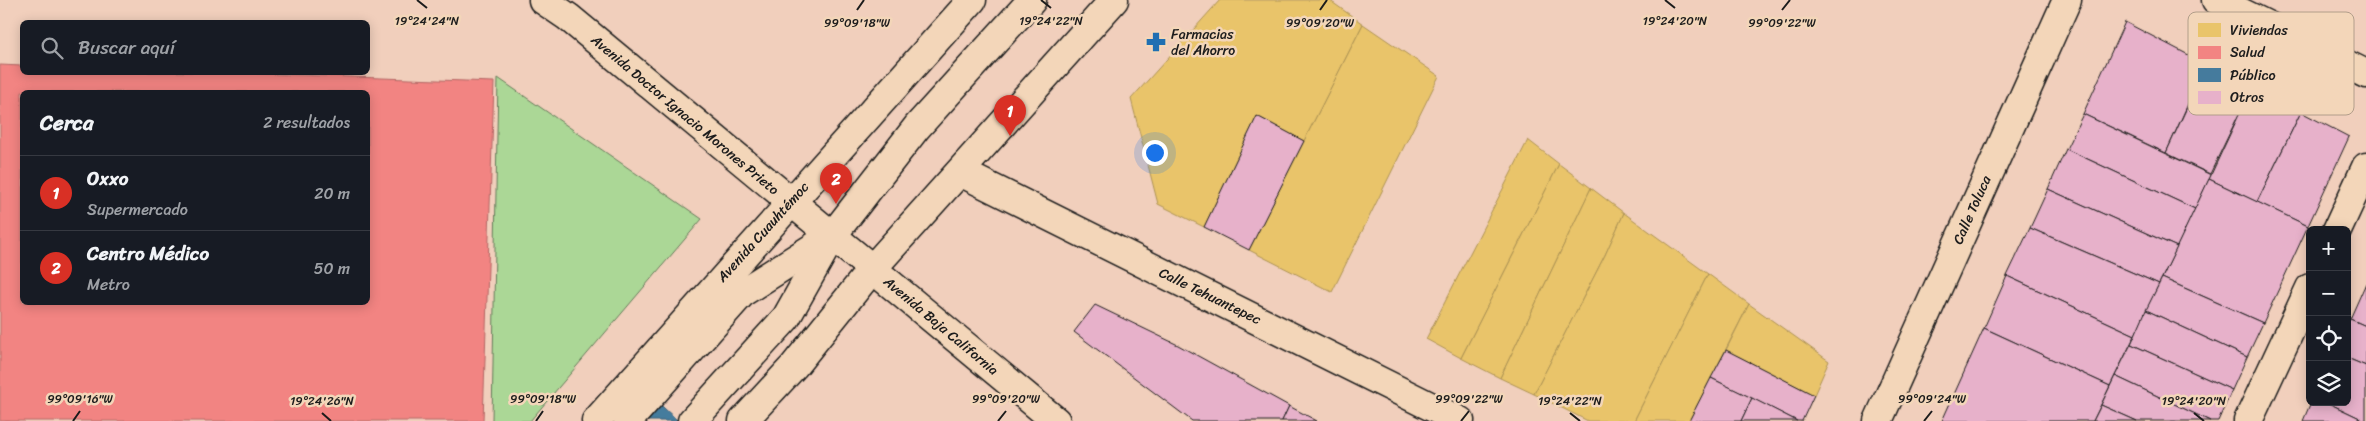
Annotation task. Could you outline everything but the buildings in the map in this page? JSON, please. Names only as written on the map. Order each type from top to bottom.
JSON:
[{"type":"main road","name":"Avenida Doctor Ignacio Morones Prieto","points":[[543,0],[568,17],[872,269]]},
{"type":"main road","name":"Avenida Cuauhtémoc","points":[[596,421],[790,201],[972,0]]},
{"type":"main road","points":[[692,421],[786,318],[832,236],[917,127],[1032,0]]},
{"type":"main road","points":[[743,421],[794,366],[872,269],[1114,0]]},
{"type":"main road","name":"Calle Toluca","points":[[1878,421],[2067,0]]},
{"type":"main road","points":[[2216,0],[2240,12]]},
{"type":"main road","points":[[2354,68],[2366,74]]},
{"type":"main road","points":[[2339,226],[2366,167]]},
{"type":"main road","name":"Calle Tehuantepec","points":[[960,172],[1460,421]]},
{"type":"main road","points":[[628,421],[743,292],[832,236]]},
{"type":"main road","name":"Avenida Baja California","points":[[872,269],[1056,421]]},
{"type":"main road","points":[[2248,421],[2306,297]]},
{"type":"green space","points":[[498,78],[702,219],[530,421],[492,421]]},
{"type":"place","name":"Farmacias del Ahorro","points":[[1156,42]]},
{"type":"place","name":"Oxxo","points":[[1010,136]]},
{"type":"place","name":"Centro Médico","points":[[836,204]]}]
